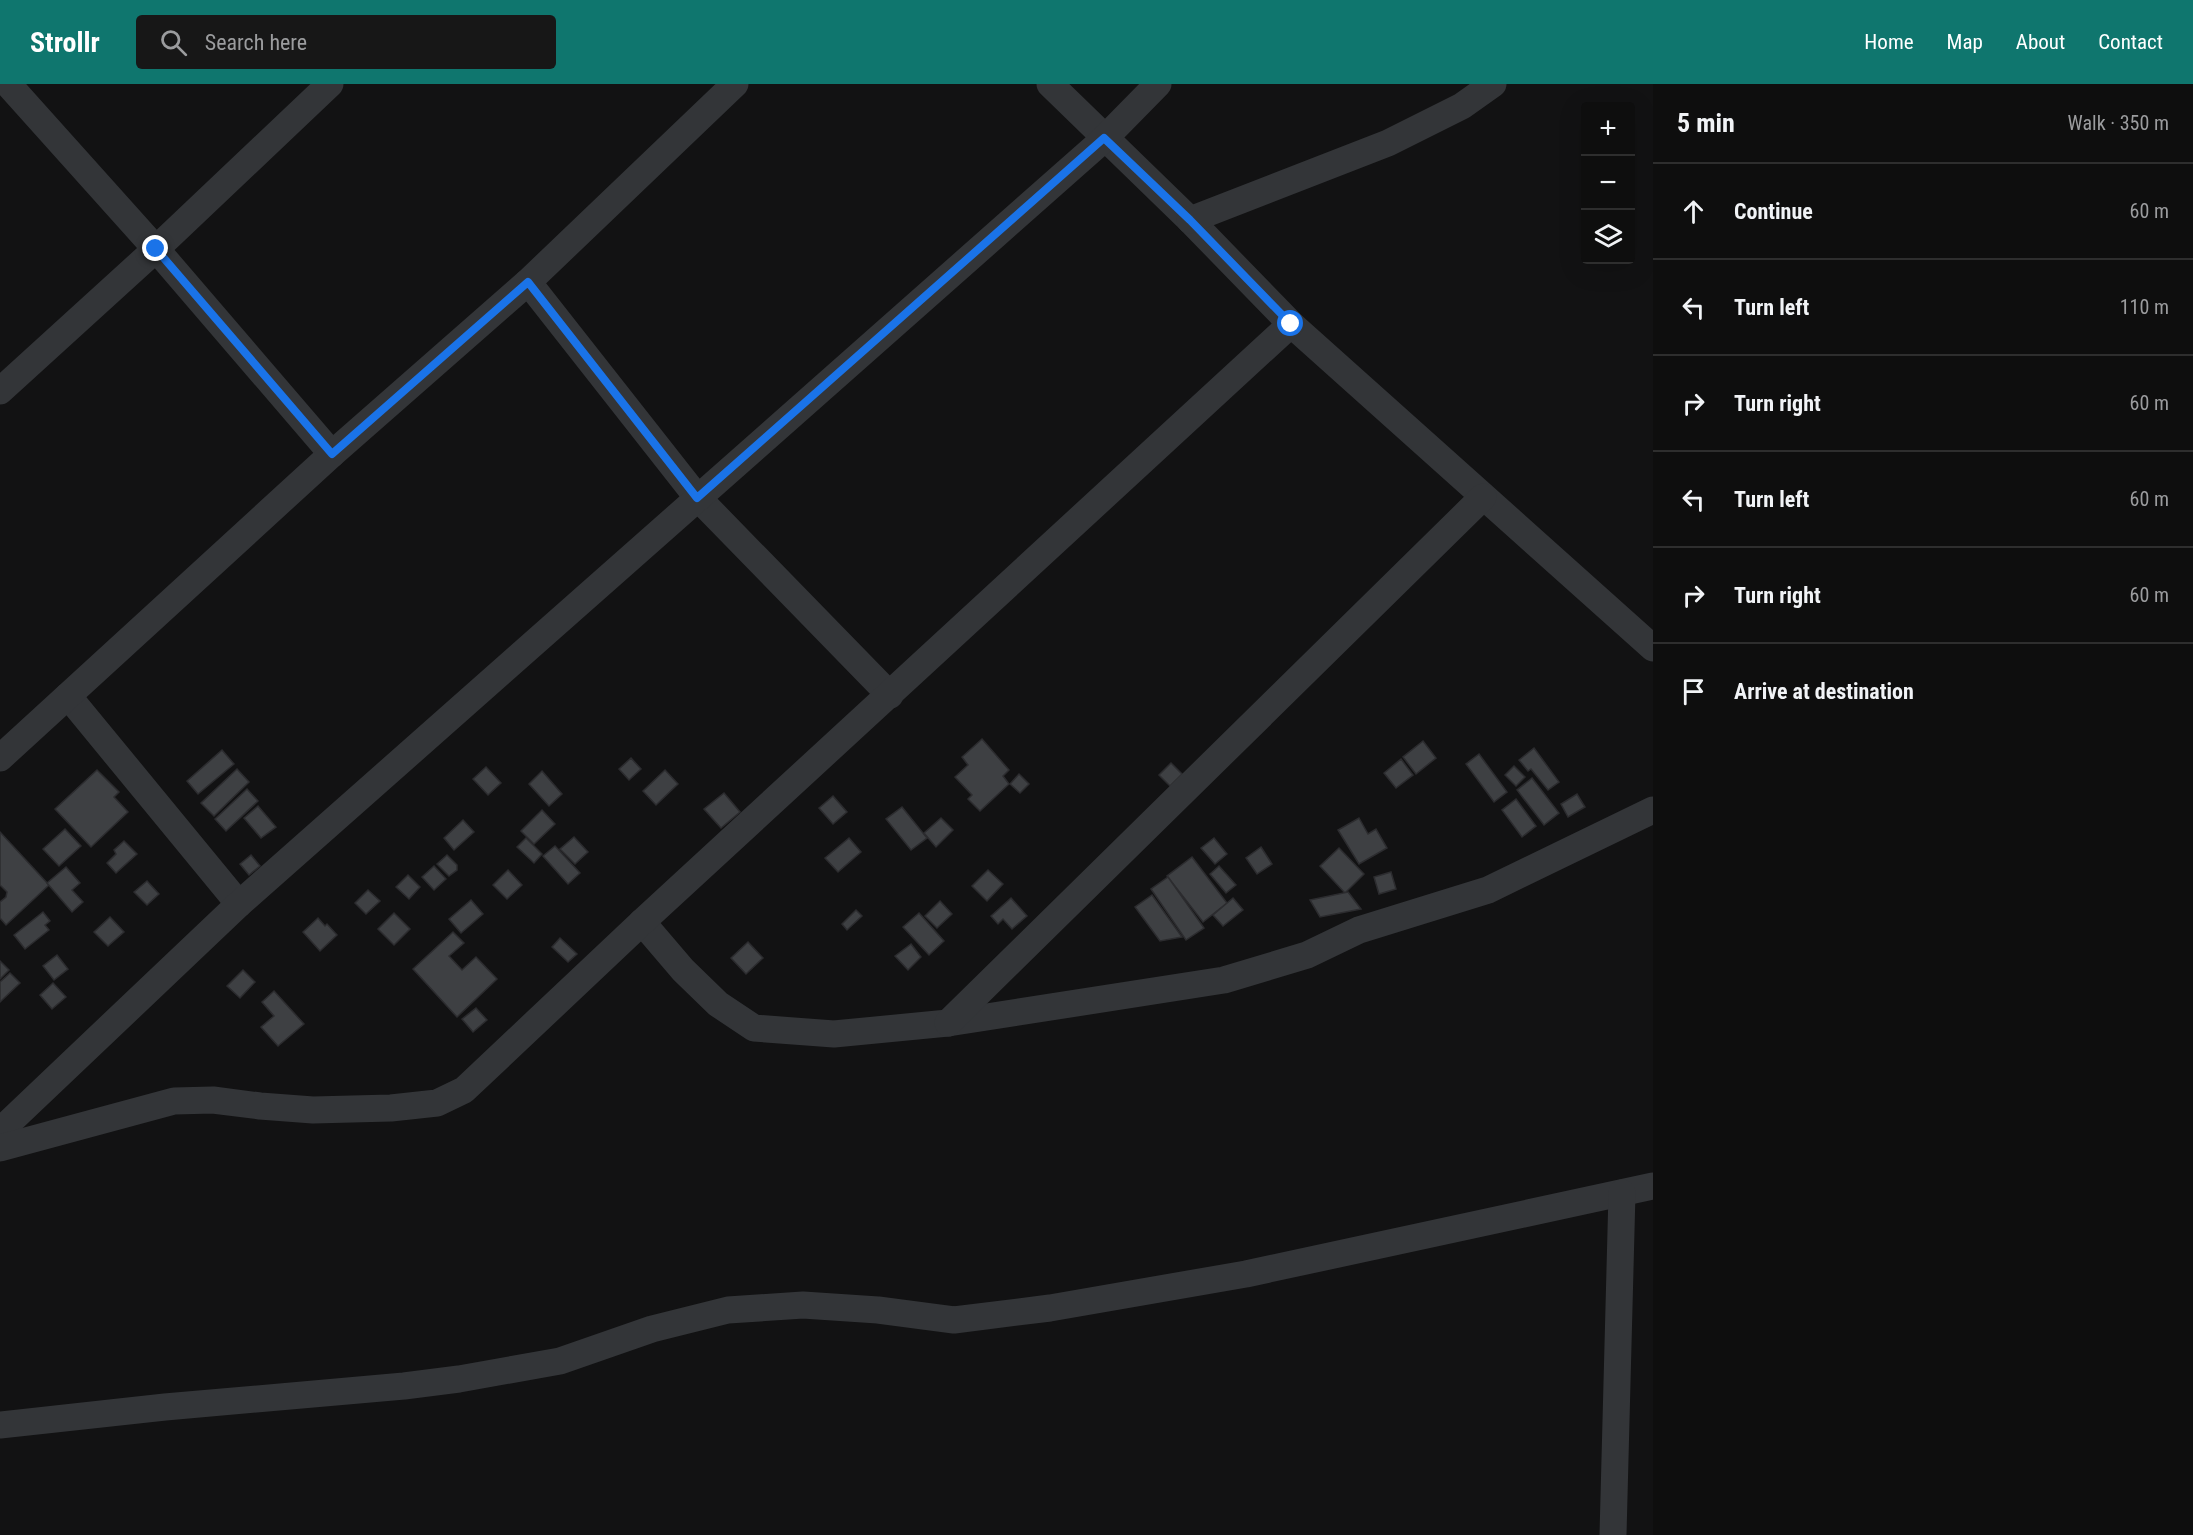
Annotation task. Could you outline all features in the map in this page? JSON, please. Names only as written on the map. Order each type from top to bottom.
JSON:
[{"type":"street","points":[[8,84],[156,249],[332,454]]},
{"type":"street","points":[[0,391],[156,249],[330,84]]},
{"type":"street","points":[[0,758],[332,454],[528,282],[735,84]]},
{"type":"street","points":[[1050,84],[1190,220],[1291,324],[1653,648]]},
{"type":"street","points":[[0,1131],[239,904],[1104,138],[1158,84]]},
{"type":"street","points":[[1190,220],[1388,143],[1462,106],[1493,84]]},
{"type":"street","points":[[528,282],[697,498],[890,695]]},
{"type":"street","points":[[0,1148],[174,1101],[213,1100],[313,1110],[391,1108],[436,1103],[464,1089],[1291,324]]},
{"type":"street","points":[[948,1023],[1484,498]]},
{"type":"street","points":[[68,696],[239,904]]},
{"type":"street","points":[[642,922],[683,970],[718,1004],[754,1028],[834,1034],[948,1023],[1224,980],[1307,955],[1359,930],[1488,890],[1653,810]]},
{"type":"street","points":[[0,1425],[459,1379],[560,1361],[652,1329],[728,1310],[804,1305],[878,1310],[954,1320],[1050,1308],[1246,1274],[1653,1186]]},
{"type":"street","points":[[1613,1535],[1622,1193]]},
{"type":"building","points":[[982,739],[1009,770],[1003,776],[1009,784],[980,811],[968,799],[972,795],[955,777],[968,765],[962,757]]},
{"type":"building","points":[[1423,741],[1436,758],[1416,774],[1403,757]]},
{"type":"building","points":[[1534,748],[1559,782],[1548,790],[1531,769],[1528,771],[1519,760]]},
{"type":"building","points":[[222,750],[234,764],[198,794],[187,781]]},
{"type":"building","points":[[1479,754],[1507,792],[1494,802],[1466,764]]},
{"type":"building","points":[[631,758],[641,769],[629,780],[619,769]]},
{"type":"building","points":[[1401,759],[1413,775],[1396,788],[1384,773]]},
{"type":"building","points":[[1171,763],[1182,774],[1170,786],[1159,775]]},
{"type":"building","points":[[1514,766],[1525,777],[1516,786],[1505,775]]},
{"type":"building","points":[[486,767],[501,783],[488,795],[473,779]]},
{"type":"building","points":[[237,769],[249,782],[214,816],[201,803]]},
{"type":"building","points":[[97,770],[119,792],[114,797],[128,812],[91,847],[55,809]]},
{"type":"building","points":[[665,770],[678,784],[656,805],[643,791]]},
{"type":"building","points":[[542,771],[562,794],[549,806],[529,784]]},
{"type":"building","points":[[1019,774],[1029,784],[1020,793],[1010,784]]},
{"type":"building","points":[[1532,778],[1559,813],[1544,825],[1517,790]]},
{"type":"building","points":[[247,789],[258,801],[226,831],[215,819]]},
{"type":"building","points":[[724,793],[740,812],[721,828],[704,809]]},
{"type":"building","points":[[1577,794],[1585,807],[1568,817],[1561,804]]},
{"type":"building","points":[[833,796],[847,812],[833,824],[819,808]]},
{"type":"building","points":[[1516,799],[1536,826],[1522,837],[1502,810]]},
{"type":"building","points":[[258,806],[276,827],[261,838],[244,818]]},
{"type":"building","points":[[902,807],[927,838],[911,850],[886,819]]},
{"type":"building","points":[[542,810],[555,824],[534,844],[521,831]]},
{"type":"building","points":[[941,818],[953,830],[936,847],[924,833]]},
{"type":"building","points":[[1359,818],[1368,834],[1376,829],[1387,848],[1359,864],[1338,830]]},
{"type":"building","points":[[463,820],[474,832],[454,850],[444,838]]},
{"type":"building","points":[[65,829],[81,846],[59,866],[43,849]]},
{"type":"building","points":[[0,832],[49,885],[6,925],[0,918],[0,902],[6,897],[7,892],[0,885]]},
{"type":"building","points":[[574,837],[588,852],[575,864],[560,849]]},
{"type":"building","points":[[526,838],[542,854],[534,863],[517,847]]},
{"type":"building","points":[[849,838],[861,852],[838,872],[825,858]]},
{"type":"building","points":[[1214,838],[1227,854],[1215,864],[1201,848]]},
{"type":"building","points":[[124,841],[137,854],[116,873],[107,863],[116,854],[114,850]]},
{"type":"building","points":[[555,846],[580,873],[568,884],[543,856]]},
{"type":"building","points":[[1261,847],[1272,864],[1257,874],[1246,858]]},
{"type":"building","points":[[1339,848],[1364,874],[1345,893],[1320,866]]},
{"type":"building","points":[[251,855],[260,866],[249,875],[240,864]]},
{"type":"building","points":[[447,855],[457,865],[457,870],[449,876],[437,864]]},
{"type":"building","points":[[1192,857],[1227,903],[1203,922],[1167,876]]},
{"type":"building","points":[[434,866],[446,879],[434,890],[422,877]]},
{"type":"building","points":[[1219,866],[1236,885],[1226,893],[1210,874]]},
{"type":"building","points":[[66,867],[80,883],[72,890],[83,902],[72,912],[47,883]]},
{"type":"building","points":[[508,870],[522,885],[507,899],[493,885]]},
{"type":"building","points":[[988,870],[1003,884],[987,901],[972,886]]},
{"type":"building","points":[[1391,872],[1396,889],[1379,894],[1374,877]]},
{"type":"building","points":[[408,875],[420,887],[409,899],[396,887]]},
{"type":"building","points":[[1168,877],[1204,928],[1186,940],[1151,889]]},
{"type":"building","points":[[147,881],[159,894],[147,905],[134,892]]},
{"type":"building","points":[[368,890],[380,901],[366,914],[355,903]]},
{"type":"building","points":[[1348,892],[1361,909],[1320,917],[1310,900]]},
{"type":"building","points":[[1152,895],[1182,937],[1160,941],[1135,907]]},
{"type":"building","points":[[1011,898],[1027,916],[1012,929],[1003,919],[998,924],[991,916]]},
{"type":"building","points":[[1233,898],[1243,910],[1223,926],[1213,915]]},
{"type":"building","points":[[471,900],[483,914],[461,933],[449,919]]},
{"type":"building","points":[[940,901],[952,914],[937,928],[925,916]]},
{"type":"building","points":[[856,910],[862,916],[847,930],[842,924]]},
{"type":"building","points":[[43,912],[50,921],[45,925],[49,930],[25,949],[14,935]]},
{"type":"building","points":[[394,913],[410,929],[394,945],[378,929]]},
{"type":"building","points":[[919,913],[944,941],[929,955],[903,927]]},
{"type":"building","points":[[110,917],[124,932],[108,946],[94,932]]},
{"type":"building","points":[[318,918],[337,935],[320,951],[303,932]]},
{"type":"building","points":[[453,932],[464,943],[449,956],[462,970],[476,957],[497,979],[457,1017],[413,969]]},
{"type":"building","points":[[560,938],[577,954],[568,962],[552,947]]},
{"type":"building","points":[[748,942],[763,958],[746,974],[731,958]]},
{"type":"building","points":[[911,944],[921,957],[908,970],[895,956]]},
{"type":"building","points":[[57,955],[68,969],[54,980],[43,966]]},
{"type":"building","points":[[0,961],[9,970],[0,979]]},
{"type":"building","points":[[243,970],[255,982],[240,998],[227,986]]},
{"type":"building","points":[[10,973],[20,983],[0,1002],[0,982]]},
{"type":"building","points":[[53,983],[66,997],[52,1009],[40,995]]},
{"type":"building","points":[[274,991],[304,1024],[278,1046],[261,1027],[274,1016],[262,1002]]},
{"type":"building","points":[[476,1008],[487,1020],[473,1032],[462,1019]]},
{"type":"route","points":[[156,249],[332,454],[528,282],[697,498],[1104,138],[1190,220],[1291,324]]}]
